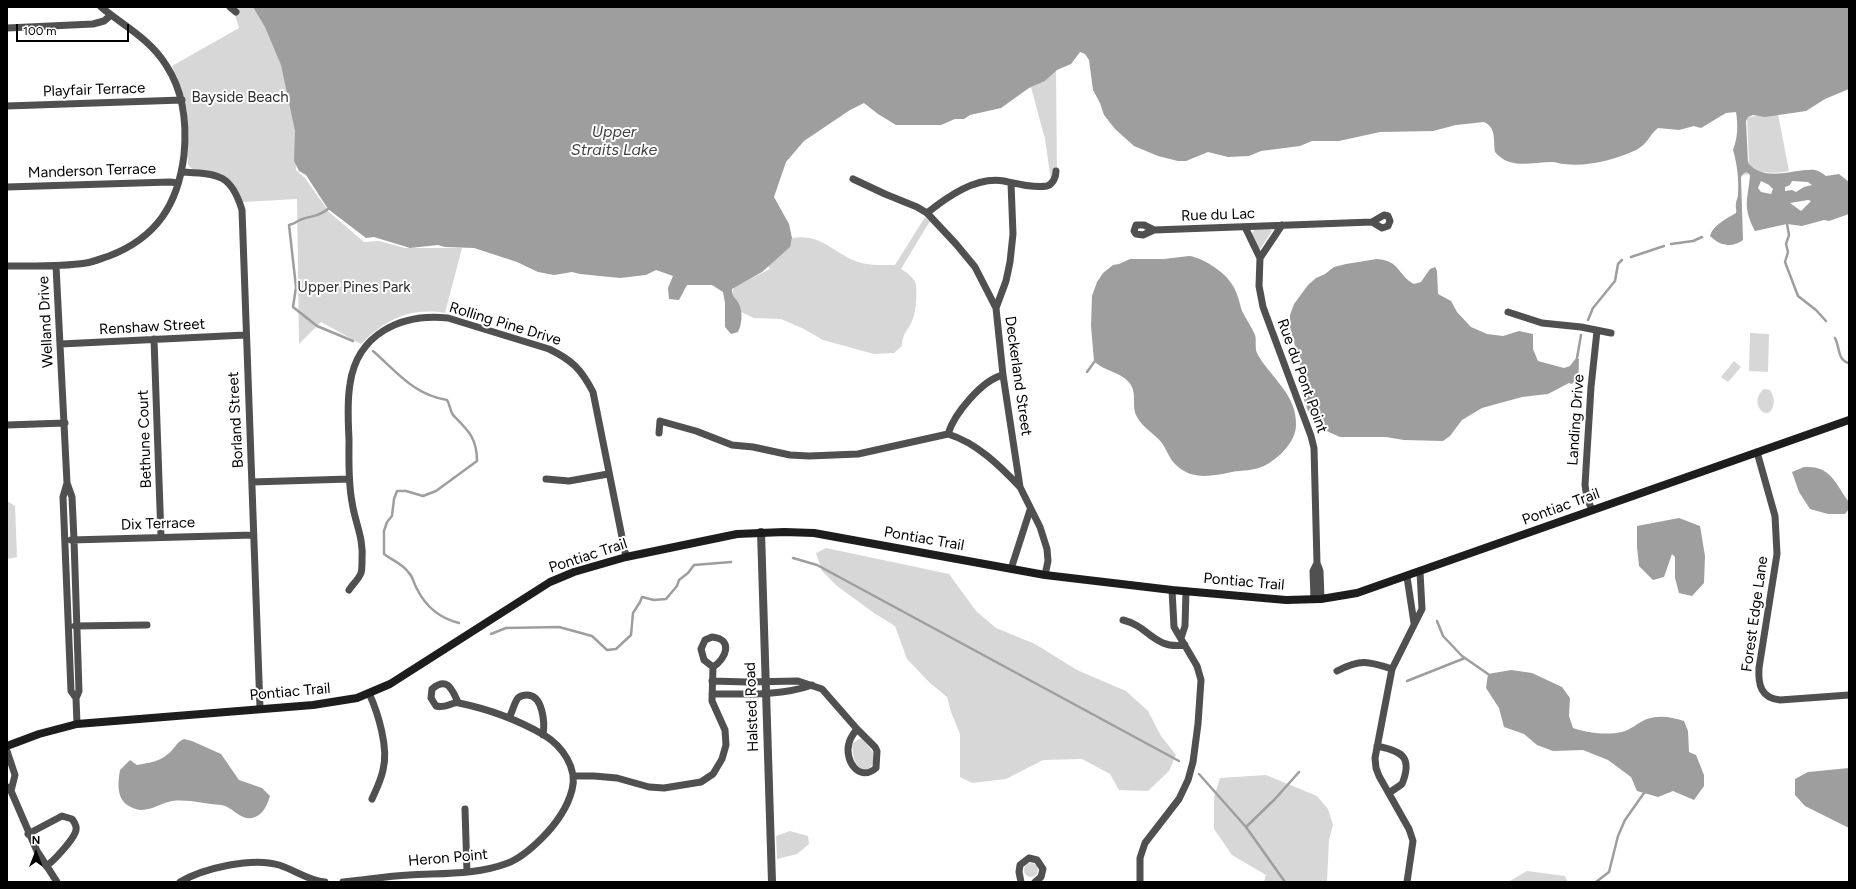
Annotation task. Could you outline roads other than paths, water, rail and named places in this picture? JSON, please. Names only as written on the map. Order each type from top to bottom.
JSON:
[{"type":"main road","name":"Pontiac Trail","points":[[7,746],[39,734],[77,724],[339,702],[369,693],[390,684],[550,582],[574,572],[626,557],[737,534],[761,532],[814,534],[1045,575],[1172,590],[1286,600],[1317,599],[1357,594],[1849,420]]},
{"type":"street","name":"Welland Drive","points":[[77,724],[76,698],[79,691],[78,626],[72,497],[67,483],[56,266],[87,263],[119,252],[150,233],[163,218],[178,183],[182,172],[185,144],[182,100],[176,83],[166,65],[152,47],[133,30],[101,7]]},
{"type":"street","points":[[7,28],[93,24],[104,21],[111,15]]},
{"type":"street","name":"Playfair Terrace","points":[[7,106],[182,100]]},
{"type":"street","points":[[927,213],[946,198],[974,185],[992,181],[1003,181],[1047,186],[1051,184],[1054,179],[1056,171]]},
{"type":"street","name":"Borland Street","points":[[182,172],[213,175],[222,178],[230,184],[238,198],[243,224],[245,335],[260,708]]},
{"type":"street","points":[[853,179],[917,207],[927,213],[975,267],[996,308]]},
{"type":"street","name":"Manderson Terrace","points":[[7,187],[178,183]]},
{"type":"street","name":"Deckerland Street","points":[[1011,183],[1013,234],[1010,262],[1006,281],[996,308],[1003,375],[1020,487],[1030,510],[1040,527],[1047,549],[1048,561],[1045,575]]},
{"type":"street","name":"Rue du Lac","points":[[1154,230],[1372,222]]},
{"type":"street","points":[[1260,258],[1282,225]]},
{"type":"street","name":"Rue du Pont Point","points":[[1245,227],[1260,258],[1259,286],[1263,307],[1311,436],[1314,448],[1317,563],[1320,571],[1317,599]]},
{"type":"street","points":[[7,266],[56,266]]},
{"type":"street","points":[[1508,312],[1530,320],[1581,327],[1610,333]]},
{"type":"street","name":"Rolling Pine Drive","points":[[349,590],[361,573],[363,553],[362,537],[352,502],[349,479],[348,405],[350,383],[360,353],[369,341],[386,329],[402,321],[432,316],[448,318],[549,349],[576,365],[586,378],[593,392],[608,474],[626,557]]},
{"type":"street","name":"Landing Drive","points":[[1592,510],[1587,498],[1585,485],[1591,387],[1597,331]]},
{"type":"street","name":"Renshaw Street","points":[[61,344],[245,335]]},
{"type":"street","name":"Bethune Court","points":[[154,340],[161,537]]},
{"type":"street","points":[[948,434],[956,416],[974,395],[990,381],[1003,375]]},
{"type":"street","points":[[659,433],[660,421],[696,431],[732,445],[753,447],[790,455],[809,456],[866,453],[948,434],[983,453],[1000,466],[1020,487]]},
{"type":"street","points":[[7,425],[65,423]]},
{"type":"street","name":"Forest Edge Lane","points":[[1757,452],[1775,516],[1777,554],[1758,681],[1763,693],[1771,699],[1780,700],[1849,695]]},
{"type":"street","points":[[546,479],[569,481],[608,474]]},
{"type":"street","points":[[252,482],[349,479]]},
{"type":"street","name":"Welland Drive","points":[[67,483],[63,497],[64,540],[71,692],[76,698]]},
{"type":"street","points":[[1012,569],[1030,510]]},
{"type":"street","name":"Halsted Road","points":[[761,532],[772,882]]},
{"type":"street","name":"Dix Terrace","points":[[64,540],[253,535]]},
{"type":"street","points":[[1407,882],[1413,841],[1409,829],[1376,768],[1375,758],[1392,669],[1422,609],[1420,572]]},
{"type":"street","points":[[1407,577],[1414,623]]},
{"type":"street","points":[[1140,882],[1140,858],[1145,843],[1179,800],[1188,780],[1193,762],[1201,701],[1201,680],[1197,666],[1174,627],[1172,590]]},
{"type":"street","points":[[1181,638],[1185,626],[1186,591]]},
{"type":"street","points":[[1123,620],[1140,626],[1163,643],[1176,646],[1185,645]]},
{"type":"street","points":[[69,626],[147,625]]},
{"type":"street","points":[[1337,671],[1359,661],[1392,669]]},
{"type":"street","points":[[458,702],[509,718],[555,742],[565,754],[574,776],[617,778],[649,787],[678,786],[701,782],[713,774],[722,759],[726,745],[725,730],[714,707],[712,694],[713,667]]},
{"type":"street","points":[[712,681],[798,681],[822,689],[875,747],[877,752],[876,768],[867,773],[856,771],[852,767],[850,760],[849,744],[857,729]]},
{"type":"street","points":[[712,694],[765,694],[800,689],[812,685]]},
{"type":"street","points":[[369,693],[379,717],[383,745],[384,768],[372,799]]},
{"type":"street","points":[[509,718],[517,698],[521,696],[534,697],[540,706],[543,717],[543,735]]},
{"type":"street","points":[[1377,746],[1398,752],[1404,756],[1406,767],[1402,784],[1389,793]]},
{"type":"street","points":[[7,751],[15,775],[9,789],[28,834],[57,882]]},
{"type":"street","name":"Heron Point","points":[[343,882],[403,875],[467,872],[509,863],[530,850],[550,830],[562,813],[573,788],[574,776]]},
{"type":"street","points":[[465,809],[467,872]]},
{"type":"street","points":[[28,834],[62,816],[72,818],[76,825],[76,830],[71,839],[51,863],[46,866]]},
{"type":"street","points":[[1021,882],[1019,872],[1020,865],[1029,858],[1040,862],[1043,869],[1042,877],[1035,882]]},
{"type":"street","points":[[180,882],[210,870],[258,863],[277,865],[317,881],[325,882]]},
{"type":"water","name":"Upper Straits Lake","points":[[253,7],[1849,7],[1849,89],[1825,99],[1806,111],[1765,117],[1753,115],[1748,117],[1746,121],[1748,163],[1760,172],[1775,174],[1815,170],[1826,176],[1839,174],[1849,182],[1849,214],[1829,221],[1824,220],[1802,226],[1787,224],[1755,231],[1747,209],[1750,175],[1747,172],[1741,177],[1743,240],[1739,243],[1726,245],[1718,242],[1710,236],[1717,225],[1736,213],[1738,183],[1737,166],[1733,150],[1737,131],[1736,112],[1726,113],[1701,128],[1694,126],[1679,130],[1658,128],[1640,148],[1610,160],[1591,164],[1573,165],[1552,162],[1521,164],[1507,161],[1495,152],[1493,131],[1484,122],[1456,125],[1433,131],[1380,132],[1339,141],[1312,141],[1300,146],[1261,151],[1249,156],[1228,157],[1208,152],[1186,161],[1178,161],[1158,156],[1134,146],[1115,129],[1104,115],[1093,90],[1089,60],[1085,54],[1080,52],[1071,64],[1057,70],[1045,81],[1029,88],[1001,108],[970,115],[964,119],[955,119],[941,125],[896,125],[864,103],[850,110],[804,141],[786,162],[774,197],[789,224],[792,238],[790,247],[762,272],[732,289],[733,295],[740,307],[742,318],[738,332],[731,334],[725,327],[725,303],[723,292],[712,285],[687,285],[679,300],[669,299],[668,288],[673,276],[656,270],[646,275],[620,278],[572,272],[554,275],[538,272],[517,262],[474,248],[445,247],[438,245],[410,248],[374,237],[366,238],[328,209],[306,175],[299,171],[294,161],[295,131],[281,65],[265,27]],"holes":[[[1761,181],[1773,189],[1771,194],[1761,192],[1758,188]],[[1792,181],[1808,182],[1812,185],[1804,187],[1796,192],[1792,190],[1785,191],[1785,187],[1790,185]],[[1808,200],[1811,201],[1801,211],[1790,203]]]},
{"type":"water","points":[[1189,256],[1200,259],[1212,266],[1224,274],[1231,283],[1242,311],[1255,335],[1257,353],[1283,388],[1292,405],[1296,425],[1290,444],[1275,459],[1260,468],[1209,476],[1195,475],[1181,469],[1173,462],[1162,443],[1142,424],[1137,417],[1134,410],[1133,389],[1127,380],[1098,365],[1094,361],[1091,326],[1092,296],[1097,282],[1103,273],[1113,265],[1130,259],[1164,259]]},
{"type":"water","points":[[1377,259],[1391,262],[1404,277],[1414,284],[1421,282],[1430,269],[1435,267],[1437,271],[1438,294],[1451,301],[1457,312],[1471,327],[1487,334],[1503,336],[1519,331],[1533,334],[1533,349],[1538,361],[1564,368],[1570,366],[1576,358],[1579,359],[1577,378],[1572,384],[1569,383],[1548,394],[1522,397],[1482,408],[1462,420],[1450,436],[1443,441],[1404,440],[1386,437],[1340,437],[1322,429],[1308,411],[1301,391],[1304,379],[1290,327],[1290,315],[1294,304],[1308,285],[1316,278],[1325,274],[1334,267]]},
{"type":"water","points":[[1804,467],[1814,467],[1825,471],[1833,479],[1849,502],[1849,509],[1845,514],[1828,514],[1810,509],[1799,492],[1792,472]]},
{"type":"water","points":[[1679,518],[1700,526],[1705,556],[1704,583],[1692,596],[1679,593],[1675,578],[1675,557],[1672,554],[1664,577],[1653,580],[1639,566],[1637,526]]},
{"type":"water","points":[[1511,670],[1532,673],[1562,687],[1570,698],[1569,716],[1573,728],[1579,730],[1599,733],[1619,733],[1644,720],[1656,717],[1675,718],[1684,721],[1688,731],[1689,752],[1696,755],[1704,775],[1704,786],[1694,800],[1673,791],[1658,797],[1637,791],[1631,777],[1608,760],[1583,750],[1553,751],[1537,745],[1524,734],[1504,727],[1499,708],[1486,688],[1488,674]]},
{"type":"water","points":[[184,739],[221,754],[239,780],[262,788],[270,796],[262,813],[256,817],[247,818],[225,806],[185,801],[167,802],[146,810],[135,809],[125,803],[119,790],[120,770],[130,760],[137,765],[161,759]]},
{"type":"water","points":[[1849,768],[1849,828],[1805,806],[1795,795],[1795,779],[1808,772]]},
{"type":"waterway","points":[[328,209],[321,214],[304,218],[294,224],[289,225],[296,287],[293,307],[317,326],[353,341]]},
{"type":"waterway","points":[[1787,224],[1789,235],[1786,244],[1788,252],[1785,262],[1798,296],[1816,310],[1826,321]]},
{"type":"waterway","points":[[1671,244],[1693,241],[1702,237]]},
{"type":"waterway","points":[[1631,257],[1664,246]]},
{"type":"waterway","points":[[1588,320],[1593,308],[1615,281],[1618,264],[1622,260]]},
{"type":"waterway","points":[[1577,358],[1581,335]]},
{"type":"waterway","points":[[1835,338],[1842,359],[1849,363]]},
{"type":"waterway","points":[[373,351],[415,388],[435,397],[447,400],[451,412],[471,435],[475,446],[477,461],[436,491],[423,496],[406,491],[397,491],[394,499],[392,516],[387,522],[384,531],[384,554],[400,564],[412,576],[421,595],[434,611],[445,618],[459,623]]},
{"type":"waterway","points":[[1087,372],[1095,361]]},
{"type":"waterway","points":[[793,558],[817,565],[1179,761]]},
{"type":"waterway","points":[[491,634],[506,628],[559,627],[592,636],[607,650],[616,649],[631,635],[633,613],[642,597],[654,600],[666,599],[677,586],[679,580],[688,573],[694,565],[731,562]]},
{"type":"waterway","points":[[1437,621],[1443,636],[1462,656],[1488,674]]},
{"type":"waterway","points":[[1407,681],[1465,658]]},
{"type":"waterway","points":[[1246,827],[1275,799],[1299,772]]},
{"type":"waterway","points":[[1199,774],[1246,827],[1285,882]]},
{"type":"waterway","points":[[1596,882],[1609,872],[1618,836],[1625,820],[1644,793]]},
{"type":"park label","name":"Bayside Beach","points":[[240,98]]},
{"type":"park label","name":"Upper Pines Park","points":[[354,288]]}]
